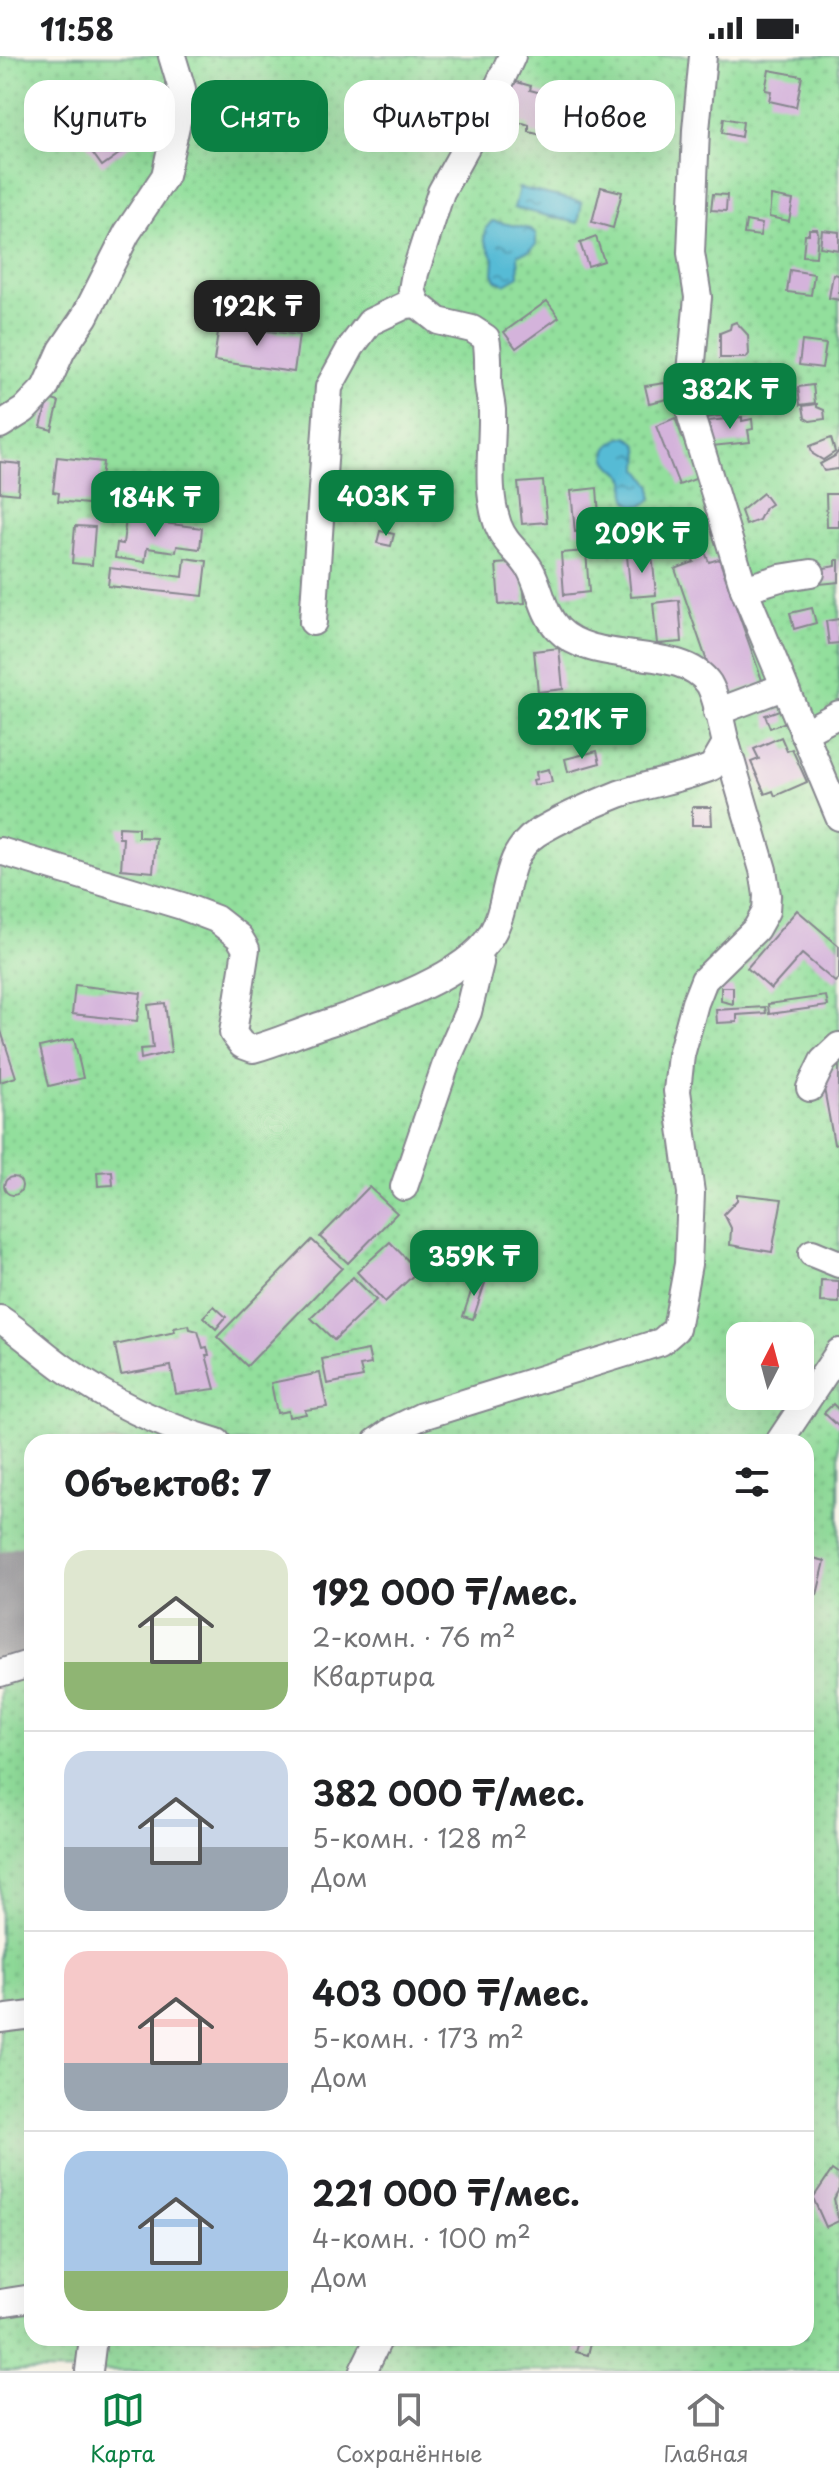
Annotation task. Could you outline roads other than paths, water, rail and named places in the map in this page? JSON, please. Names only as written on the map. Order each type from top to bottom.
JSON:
[{"type":"street","points":[[0,425],[24,410],[45,388],[62,350],[85,316],[127,233],[165,176],[182,89],[172,56]]},
{"type":"street","points":[[387,1434],[422,1416],[661,1342],[676,1329],[688,1264],[691,1193],[677,1091],[681,1055],[704,980],[756,929],[766,911],[763,870],[710,686],[698,672],[676,662],[584,647],[560,631],[546,612],[531,571],[521,556],[509,547],[499,526],[492,497],[492,410],[488,383],[490,353],[486,338],[472,329],[438,321],[417,304],[412,290],[441,192],[497,91],[512,56]]},
{"type":"street","points":[[703,56],[696,130],[691,253],[698,297],[689,394],[695,430],[744,589],[839,817]]},
{"type":"street","points":[[313,622],[329,387],[351,347],[370,322],[406,305],[417,304]]},
{"type":"street","points":[[744,589],[811,573]]},
{"type":"street","points":[[717,712],[783,687]]},
{"type":"street","points":[[803,733],[839,714]]},
{"type":"street","points":[[0,851],[182,906],[229,927],[246,949],[233,1033],[242,1045],[253,1049],[368,1009],[438,979],[473,956],[490,937],[500,916],[512,863],[523,845],[536,833],[620,794],[712,767],[726,743]]},
{"type":"street","points":[[404,1187],[444,1068],[475,989],[480,963],[473,956]]},
{"type":"street","points":[[810,1088],[823,1061],[839,1046]]},
{"type":"street","points":[[812,1253],[839,1264]]},
{"type":"street","points":[[0,1319],[64,1369],[143,1416],[194,1434]]},
{"type":"street","points":[[784,1434],[839,1352]]},
{"type":"street","points":[[0,1673],[24,1666]]},
{"type":"street","points":[[0,2019],[24,2016]]},
{"type":"street","points":[[0,2303],[24,2299]]},
{"type":"street","points":[[89,2371],[92,2346]]},
{"type":"street","points":[[363,2371],[375,2346]]},
{"type":"water","points":[[519,188],[582,202],[578,223],[514,208]]},
{"type":"water","points":[[492,221],[531,229],[536,234],[536,245],[518,254],[519,276],[505,284],[496,280],[494,259],[484,239],[486,228]]},
{"type":"water","points":[[627,437],[638,446],[639,469],[652,487],[652,498],[637,506],[627,499],[626,480],[606,455],[609,446]]}]
